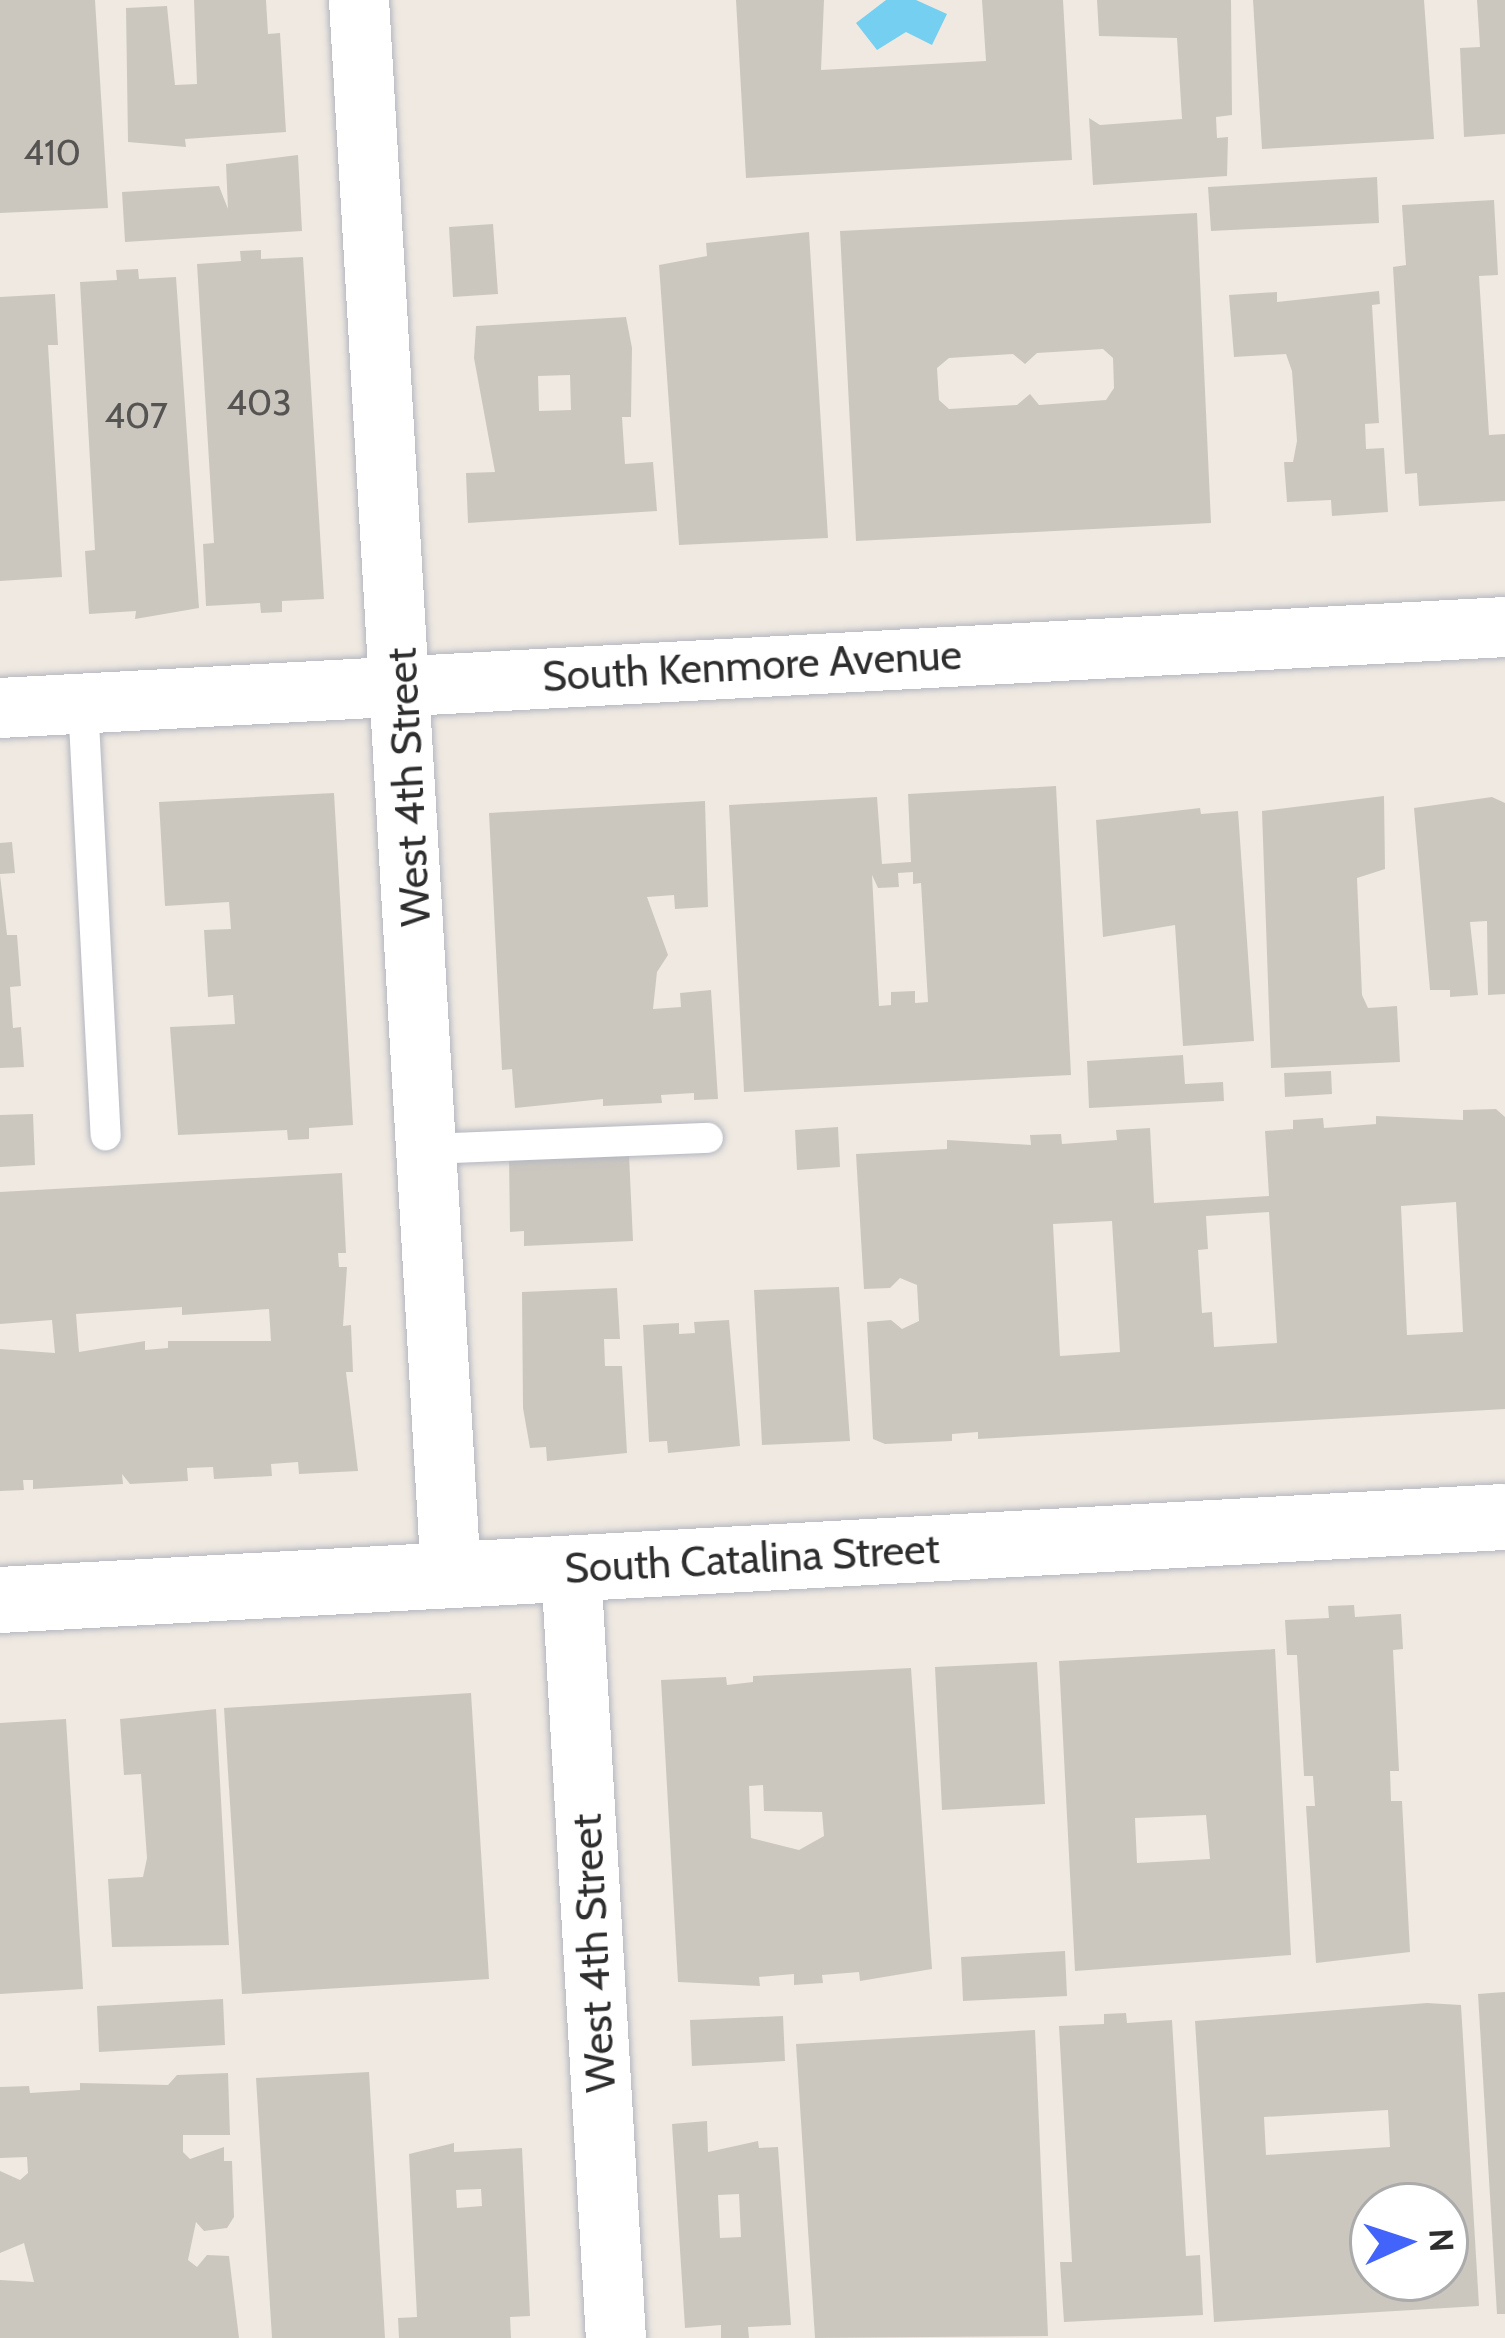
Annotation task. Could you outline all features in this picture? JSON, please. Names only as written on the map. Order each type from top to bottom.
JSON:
[{"type":"street","name":"West 4th Street","points":[[359,0],[430,1150],[451,1575]]},
{"type":"street","name":"South Kenmore Avenue","points":[[0,708],[1505,627]]},
{"type":"street","name":"South Catalina Street","points":[[0,1600],[1505,1517]]},
{"type":"street","name":"West 4th Street","points":[[572,1568],[616,2338]]},
{"type":"lane","points":[[83,703],[106,1135]]},
{"type":"lane","points":[[430,1150],[708,1138]]},
{"type":"water","points":[[886,0],[916,0],[947,14],[932,45],[906,32],[877,50],[856,23]]},
{"type":"building","points":[[0,0],[95,0],[108,208],[0,213]]},
{"type":"building","points":[[194,0],[266,0],[268,34],[280,33],[286,132],[185,139],[186,147],[128,142],[126,8],[167,6],[175,85],[197,84]]},
{"type":"building","points":[[736,0],[824,0],[821,70],[986,61],[982,0],[1063,0],[1072,160],[746,178]]},
{"type":"building","points":[[1097,0],[1231,0],[1232,115],[1216,117],[1217,138],[1228,137],[1227,176],[1093,185],[1089,118],[1100,125],[1182,119],[1177,38],[1099,36]]},
{"type":"building","points":[[1253,0],[1424,0],[1434,139],[1262,149]]},
{"type":"building","points":[[1477,0],[1505,0],[1505,134],[1464,137],[1460,48],[1480,47]]},
{"type":"building","points":[[298,155],[302,231],[125,242],[122,192],[219,186],[228,209],[226,164]]},
{"type":"building","points":[[1377,177],[1379,223],[1211,231],[1208,187]]},
{"type":"building","points":[[1494,200],[1498,275],[1479,276],[1489,435],[1505,434],[1505,501],[1419,506],[1417,473],[1405,474],[1393,267],[1406,265],[1402,205]]},
{"type":"building","points":[[1197,213],[1211,523],[856,541],[840,231]],"holes":[[[1103,349],[1113,358],[1114,388],[1106,400],[1039,405],[1030,394],[1017,405],[949,409],[939,400],[937,368],[949,358],[1013,354],[1025,364],[1037,353]]]},
{"type":"building","points":[[493,224],[498,294],[453,297],[449,227]]},
{"type":"building","points":[[809,232],[828,538],[679,545],[659,265],[707,256],[706,243]]},
{"type":"building","points":[[261,250],[261,259],[303,257],[324,599],[282,601],[282,612],[261,613],[260,603],[206,606],[203,544],[214,543],[197,264],[241,261],[240,251]]},
{"type":"building","points":[[138,269],[139,279],[176,277],[199,608],[135,619],[136,611],[89,614],[85,551],[95,550],[80,282],[117,280],[116,270]]},
{"type":"building","points":[[1379,291],[1380,304],[1372,305],[1379,423],[1365,424],[1366,449],[1384,448],[1388,512],[1332,516],[1331,500],[1287,502],[1284,462],[1293,462],[1297,441],[1292,371],[1286,354],[1234,357],[1229,295],[1277,292],[1277,302]]},
{"type":"building","points":[[55,294],[58,345],[48,345],[62,577],[0,581],[0,297]]},
{"type":"building","points":[[626,317],[632,348],[631,417],[622,417],[625,464],[653,462],[657,511],[468,523],[466,473],[495,472],[474,358],[476,326]],"holes":[[[570,375],[571,410],[539,411],[538,376]]]},
{"type":"building","points":[[1056,786],[1071,1075],[744,1092],[729,805],[877,797],[882,864],[911,862],[908,794]],"holes":[[[913,872],[913,884],[921,883],[928,1002],[915,1003],[915,991],[891,992],[891,1005],[879,1006],[872,875],[878,888],[899,887],[898,873]]]},
{"type":"building","points":[[334,793],[353,1125],[309,1128],[309,1139],[288,1140],[287,1130],[178,1135],[170,1027],[235,1024],[233,995],[208,997],[204,930],[231,929],[229,902],[165,906],[159,802]]},
{"type":"building","points":[[1384,796],[1385,869],[1357,878],[1362,995],[1368,1008],[1397,1006],[1400,1062],[1271,1068],[1262,811]]},
{"type":"building","points":[[1492,797],[1505,803],[1505,994],[1488,995],[1487,921],[1470,922],[1478,995],[1450,997],[1450,990],[1430,990],[1414,808]]},
{"type":"building","points":[[705,801],[708,907],[675,909],[674,895],[647,897],[668,955],[657,972],[653,1009],[681,1007],[680,993],[711,990],[718,1099],[694,1100],[694,1093],[661,1095],[662,1103],[603,1106],[603,1099],[515,1108],[512,1069],[502,1070],[489,813]]},
{"type":"building","points":[[1200,808],[1201,814],[1238,811],[1254,1041],[1183,1046],[1175,925],[1103,937],[1096,820]]},
{"type":"building","points":[[12,842],[15,873],[0,874],[0,843]]},
{"type":"building","points":[[0,875],[7,935],[17,935],[21,986],[10,987],[13,1028],[21,1027],[24,1067],[0,1068]]},
{"type":"building","points":[[1183,1055],[1185,1084],[1223,1082],[1224,1101],[1089,1108],[1087,1061]]},
{"type":"building","points":[[1331,1071],[1332,1094],[1285,1097],[1284,1073]]},
{"type":"building","points":[[1496,1109],[1505,1117],[1505,1409],[978,1439],[978,1432],[952,1434],[952,1441],[885,1444],[873,1439],[867,1322],[891,1320],[902,1329],[919,1321],[917,1285],[900,1278],[890,1288],[864,1289],[856,1154],[947,1149],[947,1140],[1031,1145],[1030,1135],[1061,1134],[1062,1144],[1117,1140],[1116,1130],[1150,1128],[1154,1203],[1269,1196],[1265,1131],[1293,1129],[1293,1120],[1323,1118],[1324,1128],[1376,1124],[1376,1116],[1463,1120],[1463,1110]],"holes":[[[1456,1202],[1463,1332],[1407,1335],[1401,1206]],[[1269,1212],[1277,1343],[1214,1347],[1212,1312],[1202,1313],[1198,1250],[1208,1249],[1206,1216]],[[1112,1221],[1120,1352],[1060,1356],[1053,1224]]]},
{"type":"building","points":[[33,1114],[35,1165],[0,1167],[0,1115]]},
{"type":"building","points":[[838,1127],[840,1167],[797,1170],[795,1130]]},
{"type":"building","points":[[629,1155],[633,1241],[524,1246],[524,1231],[510,1232],[509,1157]]},
{"type":"building","points":[[342,1173],[346,1253],[338,1253],[339,1267],[347,1267],[343,1326],[351,1325],[353,1372],[346,1372],[358,1471],[299,1474],[298,1462],[271,1464],[272,1476],[214,1479],[213,1467],[187,1468],[188,1481],[130,1484],[122,1474],[123,1484],[33,1489],[33,1480],[23,1480],[24,1490],[0,1491],[0,1349],[55,1353],[52,1320],[0,1324],[0,1192]],"holes":[[[182,1307],[182,1315],[269,1309],[271,1341],[168,1341],[168,1348],[145,1350],[145,1341],[79,1352],[76,1314]]]},
{"type":"building","points":[[839,1287],[850,1441],[762,1445],[754,1290]]},
{"type":"building","points":[[617,1288],[620,1339],[604,1339],[605,1366],[622,1366],[627,1453],[547,1461],[546,1447],[530,1448],[523,1408],[522,1292]]},
{"type":"building","points":[[729,1320],[740,1446],[668,1453],[667,1441],[649,1442],[643,1325],[679,1323],[679,1334],[695,1333],[694,1322]]},
{"type":"building","points":[[1354,1605],[1355,1617],[1401,1614],[1403,1649],[1393,1650],[1399,1771],[1390,1771],[1391,1801],[1402,1801],[1410,1952],[1316,1963],[1306,1806],[1315,1806],[1313,1776],[1304,1776],[1297,1655],[1287,1655],[1285,1620],[1329,1618],[1328,1606]]},
{"type":"building","points":[[1275,1649],[1291,1955],[1075,1971],[1059,1661]],"holes":[[[1206,1815],[1210,1859],[1137,1863],[1135,1818]]]},
{"type":"building","points":[[1037,1662],[1045,1804],[942,1810],[935,1667]]},
{"type":"building","points":[[911,1668],[932,1969],[860,1981],[859,1972],[822,1975],[823,1983],[794,1985],[794,1974],[759,1977],[760,1986],[678,1982],[661,1680],[726,1677],[727,1685],[753,1682],[753,1676]],"holes":[[[763,1785],[764,1811],[822,1812],[824,1836],[799,1850],[751,1838],[749,1786]]]},
{"type":"building","points":[[471,1693],[489,1979],[242,1994],[224,1708]]},
{"type":"building","points":[[216,1709],[229,1945],[112,1947],[108,1879],[143,1877],[147,1858],[141,1774],[124,1775],[120,1719]]},
{"type":"building","points":[[66,1719],[83,1989],[0,1994],[0,1723]]},
{"type":"building","points":[[1065,1951],[1067,1996],[963,2001],[961,1957]]},
{"type":"building","points":[[1505,1992],[1505,2314],[1497,2314],[1478,1994]]},
{"type":"building","points":[[223,1999],[225,2045],[99,2052],[97,2006]]},
{"type":"building","points":[[1427,2003],[1461,2005],[1479,2306],[1214,2322],[1195,2021]],"holes":[[[1388,2110],[1390,2147],[1266,2155],[1264,2117]]]},
{"type":"building","points":[[1126,2013],[1127,2023],[1172,2020],[1186,2256],[1200,2255],[1203,2315],[1064,2322],[1060,2262],[1072,2262],[1059,2026],[1104,2024],[1104,2014]]},
{"type":"building","points":[[783,2016],[785,2061],[692,2066],[690,2020]]},
{"type":"building","points":[[1035,2030],[1048,2336],[815,2338],[796,2044]]},
{"type":"building","points":[[369,2072],[385,2338],[272,2338],[256,2078]]},
{"type":"building","points":[[228,2073],[230,2135],[183,2135],[183,2152],[190,2159],[224,2147],[224,2161],[232,2161],[234,2217],[227,2228],[204,2231],[196,2222],[188,2260],[197,2267],[207,2255],[229,2256],[239,2338],[0,2338],[0,2280],[34,2282],[24,2243],[0,2253],[0,2171],[20,2180],[28,2173],[27,2157],[0,2158],[0,2087],[29,2086],[30,2093],[80,2090],[80,2083],[168,2085],[177,2075]]},
{"type":"building","points":[[707,2121],[708,2152],[758,2141],[759,2148],[778,2147],[791,2325],[748,2327],[749,2338],[721,2338],[721,2325],[685,2328],[672,2124]],"holes":[[[739,2194],[741,2237],[720,2238],[718,2195]]]},
{"type":"building","points":[[454,2143],[454,2152],[522,2148],[530,2316],[510,2317],[511,2338],[399,2338],[398,2318],[417,2317],[409,2154]],"holes":[[[481,2189],[482,2206],[457,2208],[456,2190]]]}]
